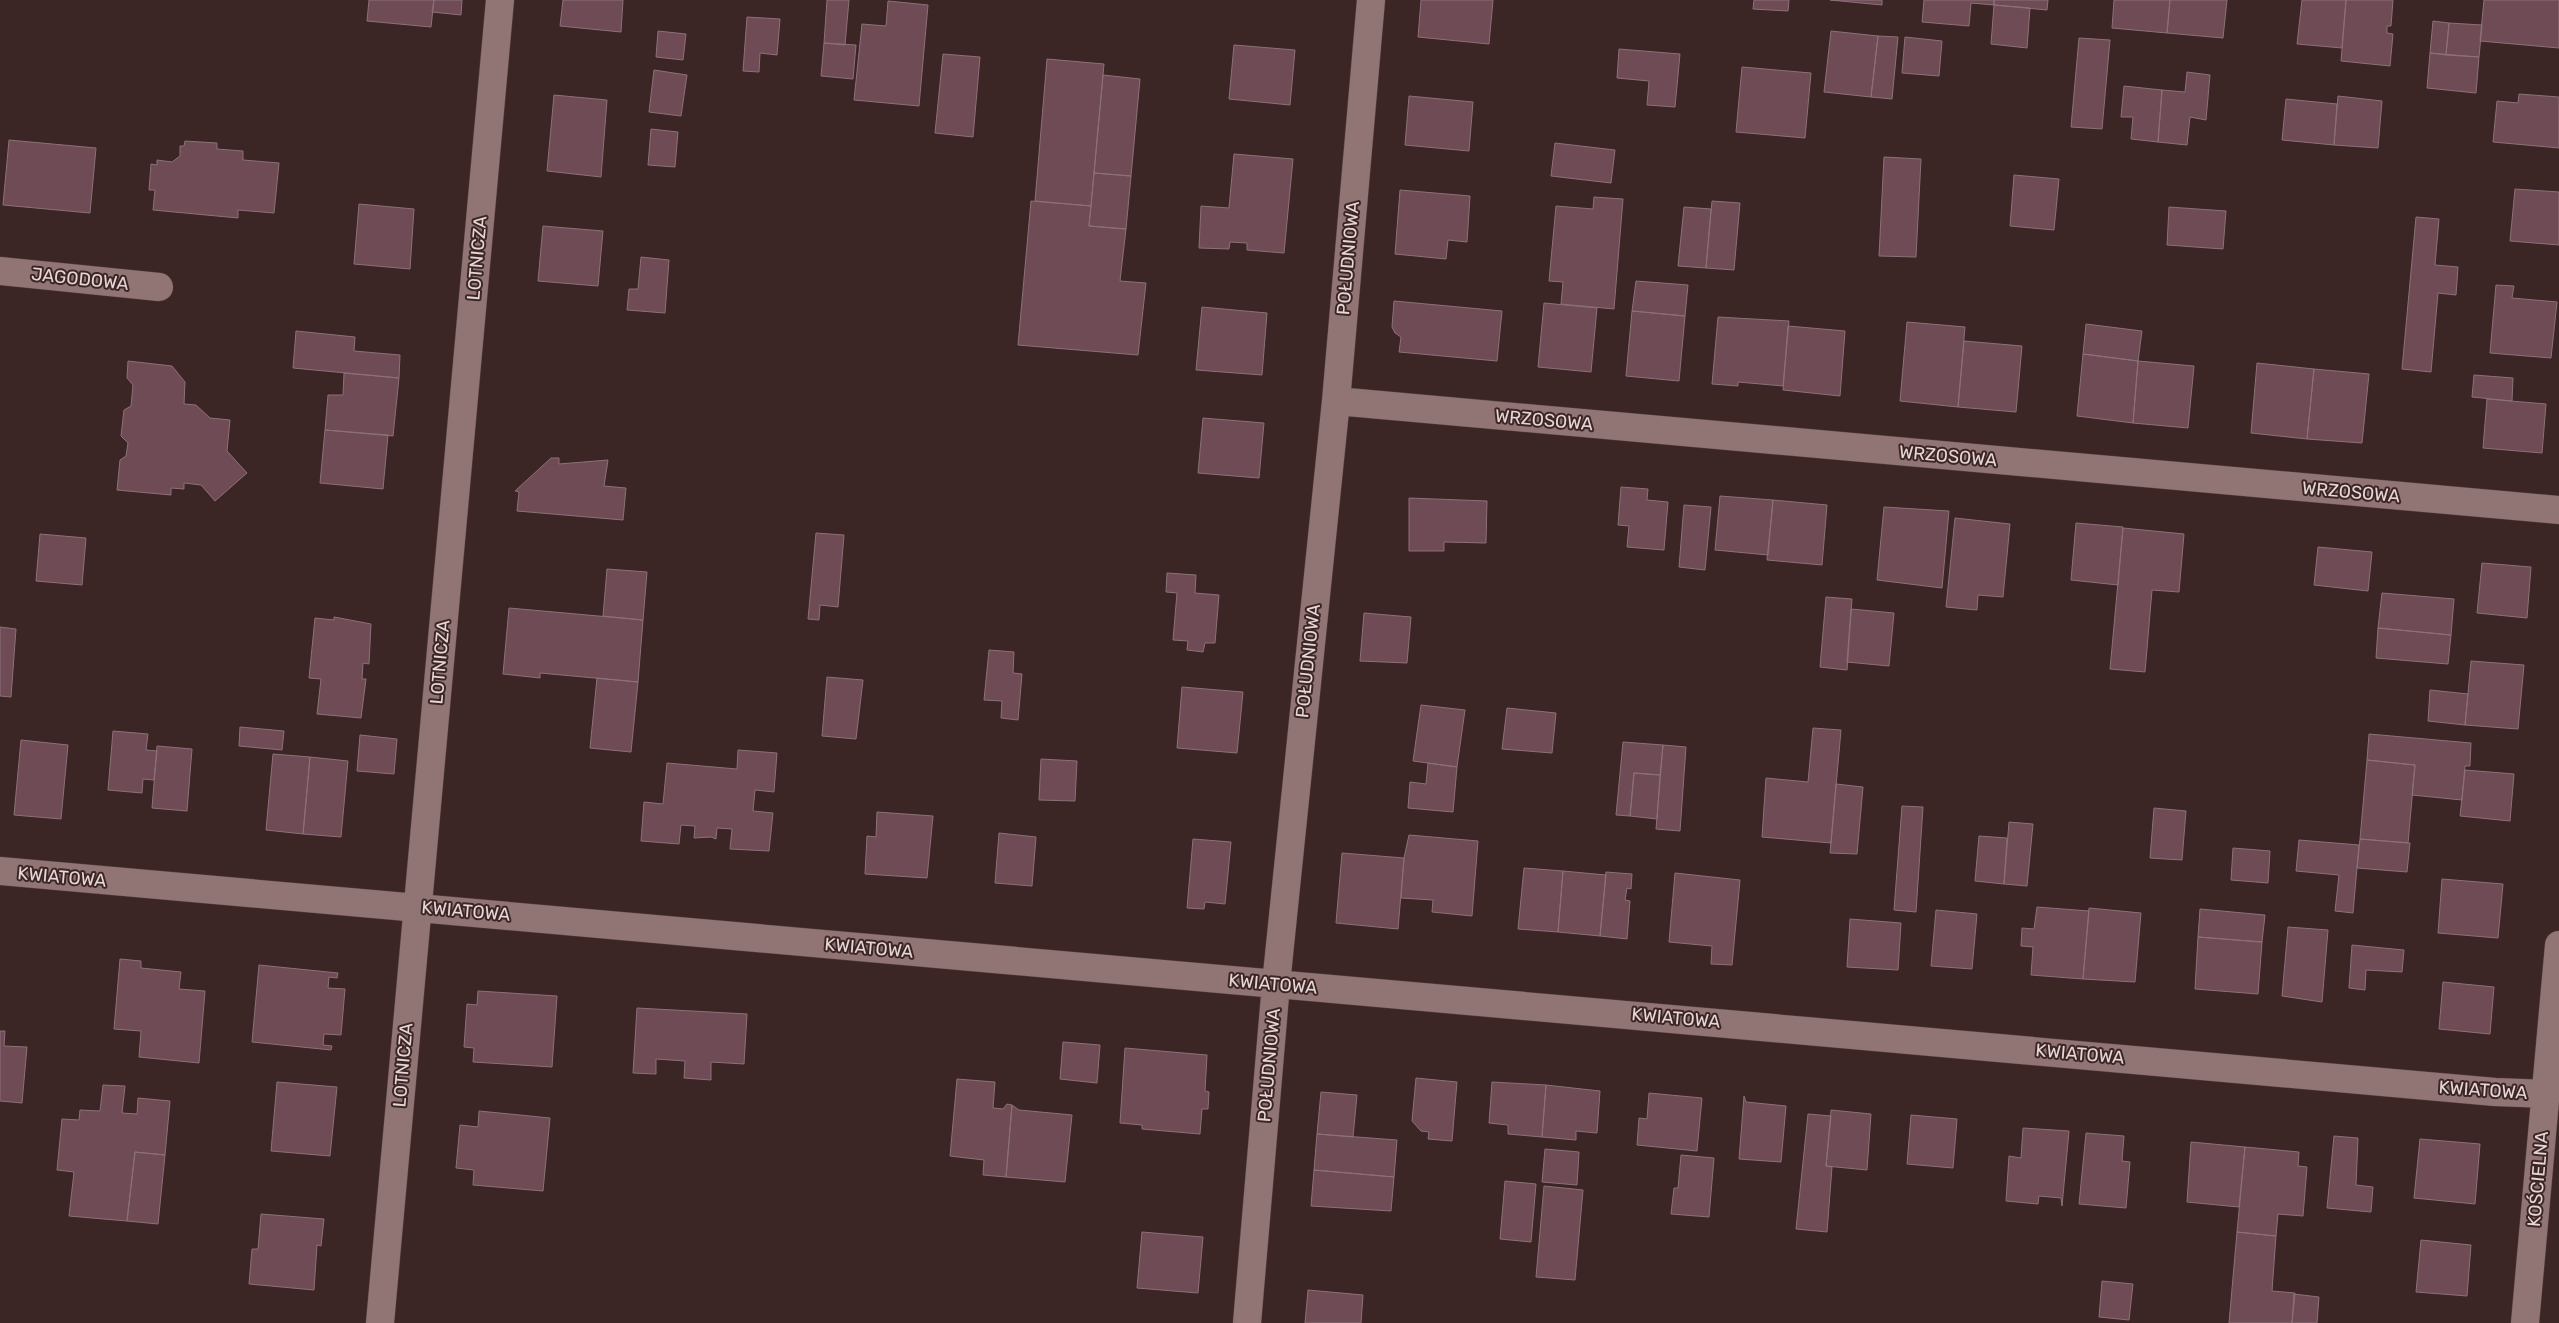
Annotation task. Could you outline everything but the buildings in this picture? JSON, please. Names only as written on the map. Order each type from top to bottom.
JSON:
[{"type":"street","name":"LOTNICZA","points":[[380,1323],[500,0]]},
{"type":"street","name":"POŁUDNIOWA","points":[[1247,1323],[1276,984],[1336,401],[1371,0]]},
{"type":"street","name":"JAGODOWA","points":[[0,272],[160,287]]},
{"type":"street","name":"WRZOSOWA","points":[[1336,401],[2559,510]]},
{"type":"street","name":"KWIATOWA","points":[[0,871],[418,906],[2495,1092],[2546,1094]]},
{"type":"street","name":"KOŚCIELNA","points":[[2525,1323],[2559,945]]}]
